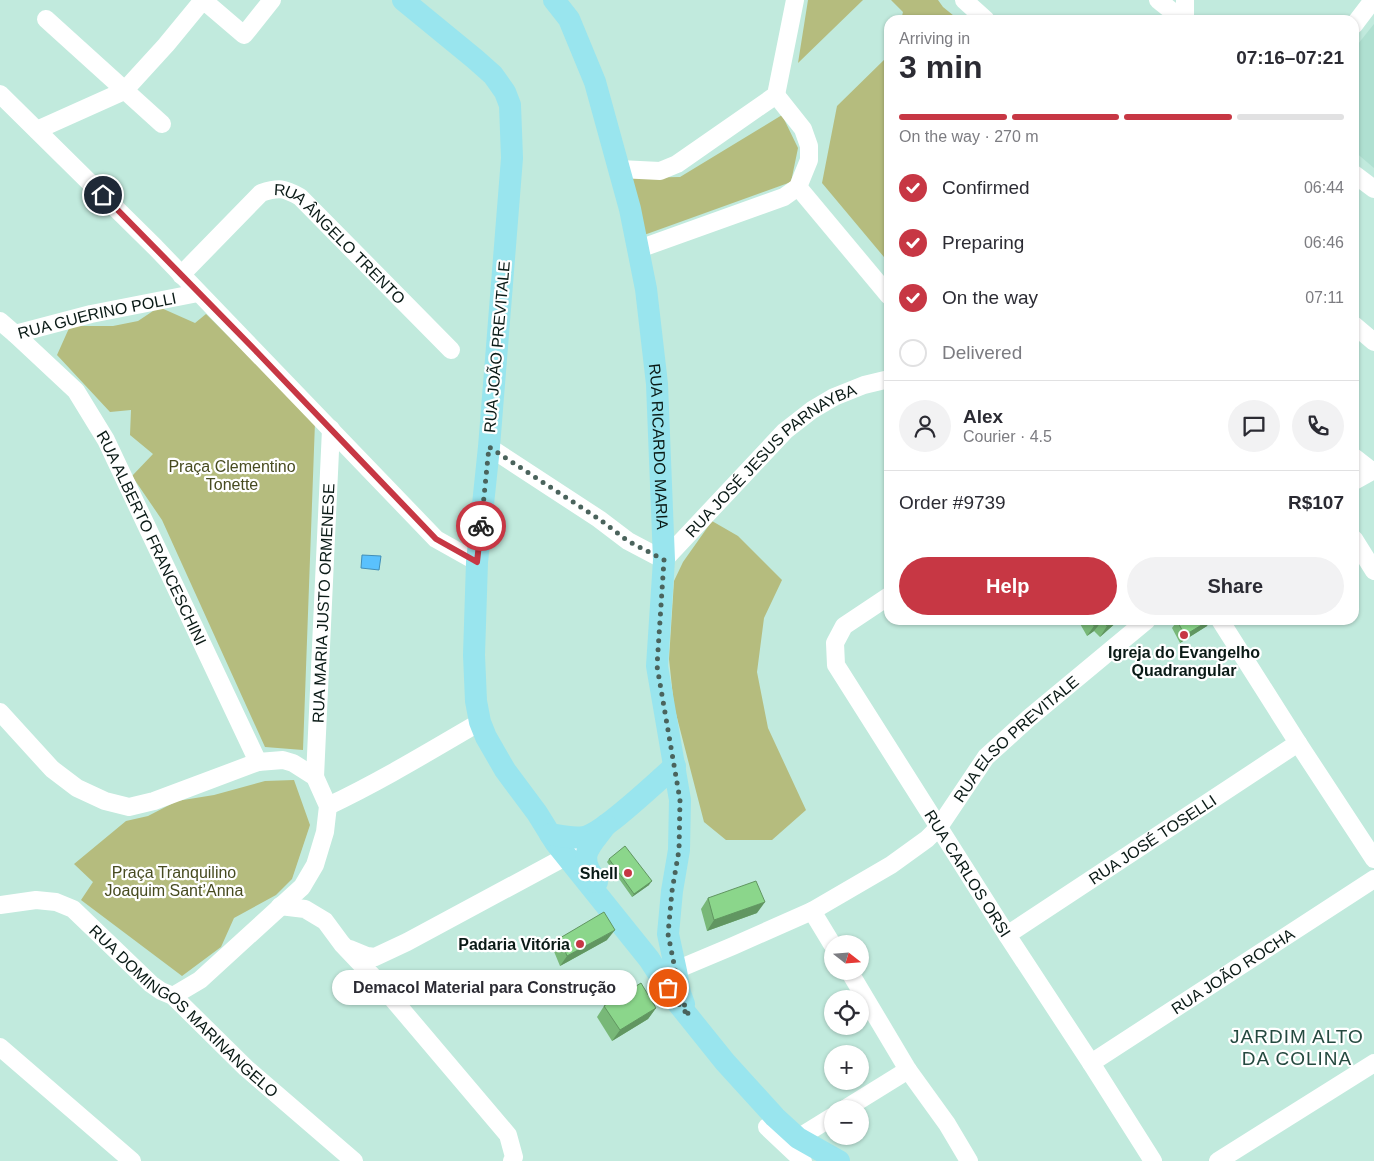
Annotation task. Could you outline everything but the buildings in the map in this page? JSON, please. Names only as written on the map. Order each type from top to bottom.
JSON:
[{"type":"main road","name":"RUA JOÃO PREVITALE","points":[[403,0],[493,75],[505,92],[510,105],[512,158],[489,447],[477,562],[474,655],[476,701],[480,722],[486,737],[505,770],[550,834],[576,856]]},
{"type":"main road","name":"RUA RICARDO MARIA","points":[[554,0],[568,19],[595,82],[620,169],[639,249],[646,289],[657,384],[664,560],[657,666],[680,800],[679,850],[672,891],[665,959]]},
{"type":"main road","points":[[550,834],[575,838],[586,837],[606,825],[675,766]]},
{"type":"main road","points":[[576,856],[590,847],[606,825]]},
{"type":"main road","points":[[576,856],[586,865],[628,921],[637,929],[657,935],[676,1001],[724,1062],[775,1118],[798,1138],[839,1161]]},
{"type":"main road","points":[[576,856],[611,910],[665,959]]},
{"type":"street","points":[[37,130],[124,91],[166,45],[203,0],[244,36],[272,0]]},
{"type":"street","points":[[620,169],[660,171],[677,164],[776,95],[795,0]]},
{"type":"street","points":[[964,0],[980,15]]},
{"type":"street","points":[[1158,0],[1178,15]]},
{"type":"street","points":[[1184,15],[1185,0]]},
{"type":"street","points":[[1359,18],[1373,0]]},
{"type":"street","points":[[46,19],[162,124]]},
{"type":"street","points":[[0,94],[181,275],[436,539],[477,562]]},
{"type":"street","points":[[639,249],[784,197],[798,188],[809,160],[809,146],[803,129],[776,95]]},
{"type":"street","points":[[1359,178],[1374,189]]},
{"type":"street","name":"RUA ÂNGELO TRENTO","points":[[181,275],[262,193],[275,188],[288,190],[300,197],[451,350]]},
{"type":"street","points":[[798,188],[884,290]]},
{"type":"street","name":"RUA GUERINO POLLI","points":[[0,321],[15,334],[91,314],[198,293]]},
{"type":"street","points":[[1359,329],[1374,342]]},
{"type":"street","name":"RUA ALBERTO FRANCESCHINI","points":[[15,334],[76,391],[106,440],[258,762]]},
{"type":"street","name":"RUA JOSÉ JESUS PARNAYBA","points":[[664,560],[785,431],[834,396],[884,380]]},
{"type":"street","name":"RUA MARIA JUSTO ORMENESE","points":[[315,777],[331,429]]},
{"type":"street","points":[[489,447],[599,519],[628,541],[664,560]]},
{"type":"street","points":[[1359,460],[1373,471],[1359,478]]},
{"type":"street","points":[[1359,547],[1374,571]]},
{"type":"street","name":"RUA CARLOS ORSI","points":[[884,599],[844,626],[835,643],[836,665],[1006,935],[1153,1161]]},
{"type":"street","name":"RUA ELSO PREVITALE","points":[[665,959],[733,946],[812,911],[891,865],[927,839],[939,827],[986,757],[1029,718],[1141,625]]},
{"type":"street","points":[[1223,625],[1374,859]]},
{"type":"street","points":[[0,712],[52,768],[77,788],[105,801],[129,807],[154,801],[258,762],[283,760],[293,763],[315,777],[328,806],[325,832],[315,865],[302,887],[200,980],[173,996]]},
{"type":"street","points":[[328,806],[390,774],[480,722]]},
{"type":"street","name":"RUA JOSÉ TOSELLI","points":[[1006,935],[1298,743]]},
{"type":"street","points":[[342,944],[359,954],[375,957],[576,856]]},
{"type":"street","name":"RUA JOÃO ROCHA","points":[[1091,1063],[1374,879]]},
{"type":"street","name":"RUA DOMINGOS MARINANGELO","points":[[0,905],[36,900],[56,902],[73,909],[151,984],[173,996],[246,1068],[354,1161]]},
{"type":"street","points":[[280,906],[305,909],[325,921],[342,944],[380,984],[508,1135],[514,1157],[512,1161]]},
{"type":"street","points":[[812,911],[827,935]]},
{"type":"street","points":[[854,980],[908,1070],[947,1124],[969,1161]]},
{"type":"street","points":[[0,1047],[132,1161]]},
{"type":"street","points":[[1218,1161],[1374,1063]]},
{"type":"street","points":[[860,1100],[908,1070]]},
{"type":"street","points":[[798,1138],[824,1122]]},
{"type":"street","points":[[767,1127],[803,1161]]},
{"type":"shaded area","points":[[1374,24],[1374,168],[1359,155],[1359,43]]},
{"type":"green space","points":[[808,0],[863,0],[798,63]]},
{"type":"green space","points":[[891,0],[938,0],[953,15],[902,15],[903,12]]},
{"type":"green space","points":[[884,60],[884,257],[822,183],[837,106]]},
{"type":"green space","points":[[782,115],[798,148],[791,182],[644,235],[623,178],[680,177]]},
{"type":"green space","name":"Praça Clementino Tonette","points":[[159,307],[195,323],[206,314],[315,422],[303,750],[265,747],[162,520],[132,476],[153,454],[130,435],[131,410],[110,412],[57,355],[70,326],[113,326],[138,321]]},
{"type":"green space","points":[[712,521],[738,536],[782,580],[764,618],[757,672],[768,728],[806,810],[772,840],[726,840],[704,822],[674,706],[669,659],[674,581],[683,562]]},
{"type":"green space","name":"Praça Tranquilino Joaquim Sant’Anna","points":[[294,780],[310,825],[292,879],[276,895],[234,918],[221,947],[182,976],[81,900],[93,882],[74,864],[126,821],[148,816],[177,801],[214,795],[265,781]]},
{"type":"water","points":[[362,555],[381,556],[379,570],[361,568]]},
{"type":"way so far","points":[[481,526],[489,447],[599,519],[628,541],[664,560],[657,666],[680,800],[679,850],[672,891],[668,934],[680,994],[689,1016],[668,988]]},
{"type":"place","name":"Igreja do Evangelho Quadrangular","points":[[1184,635]]},
{"type":"place","name":"Shell","points":[[628,873]]},
{"type":"place","name":"Padaria Vitória","points":[[580,944]]},
{"type":"place","name":"Demacol Material para Construção","points":[[668,988]]},
{"type":"district","name":"JARDIM ALTO DA COLINA","points":[[1297,1047]]},
{"type":"route","points":[[103,195],[436,539],[477,562],[481,526]]}]
